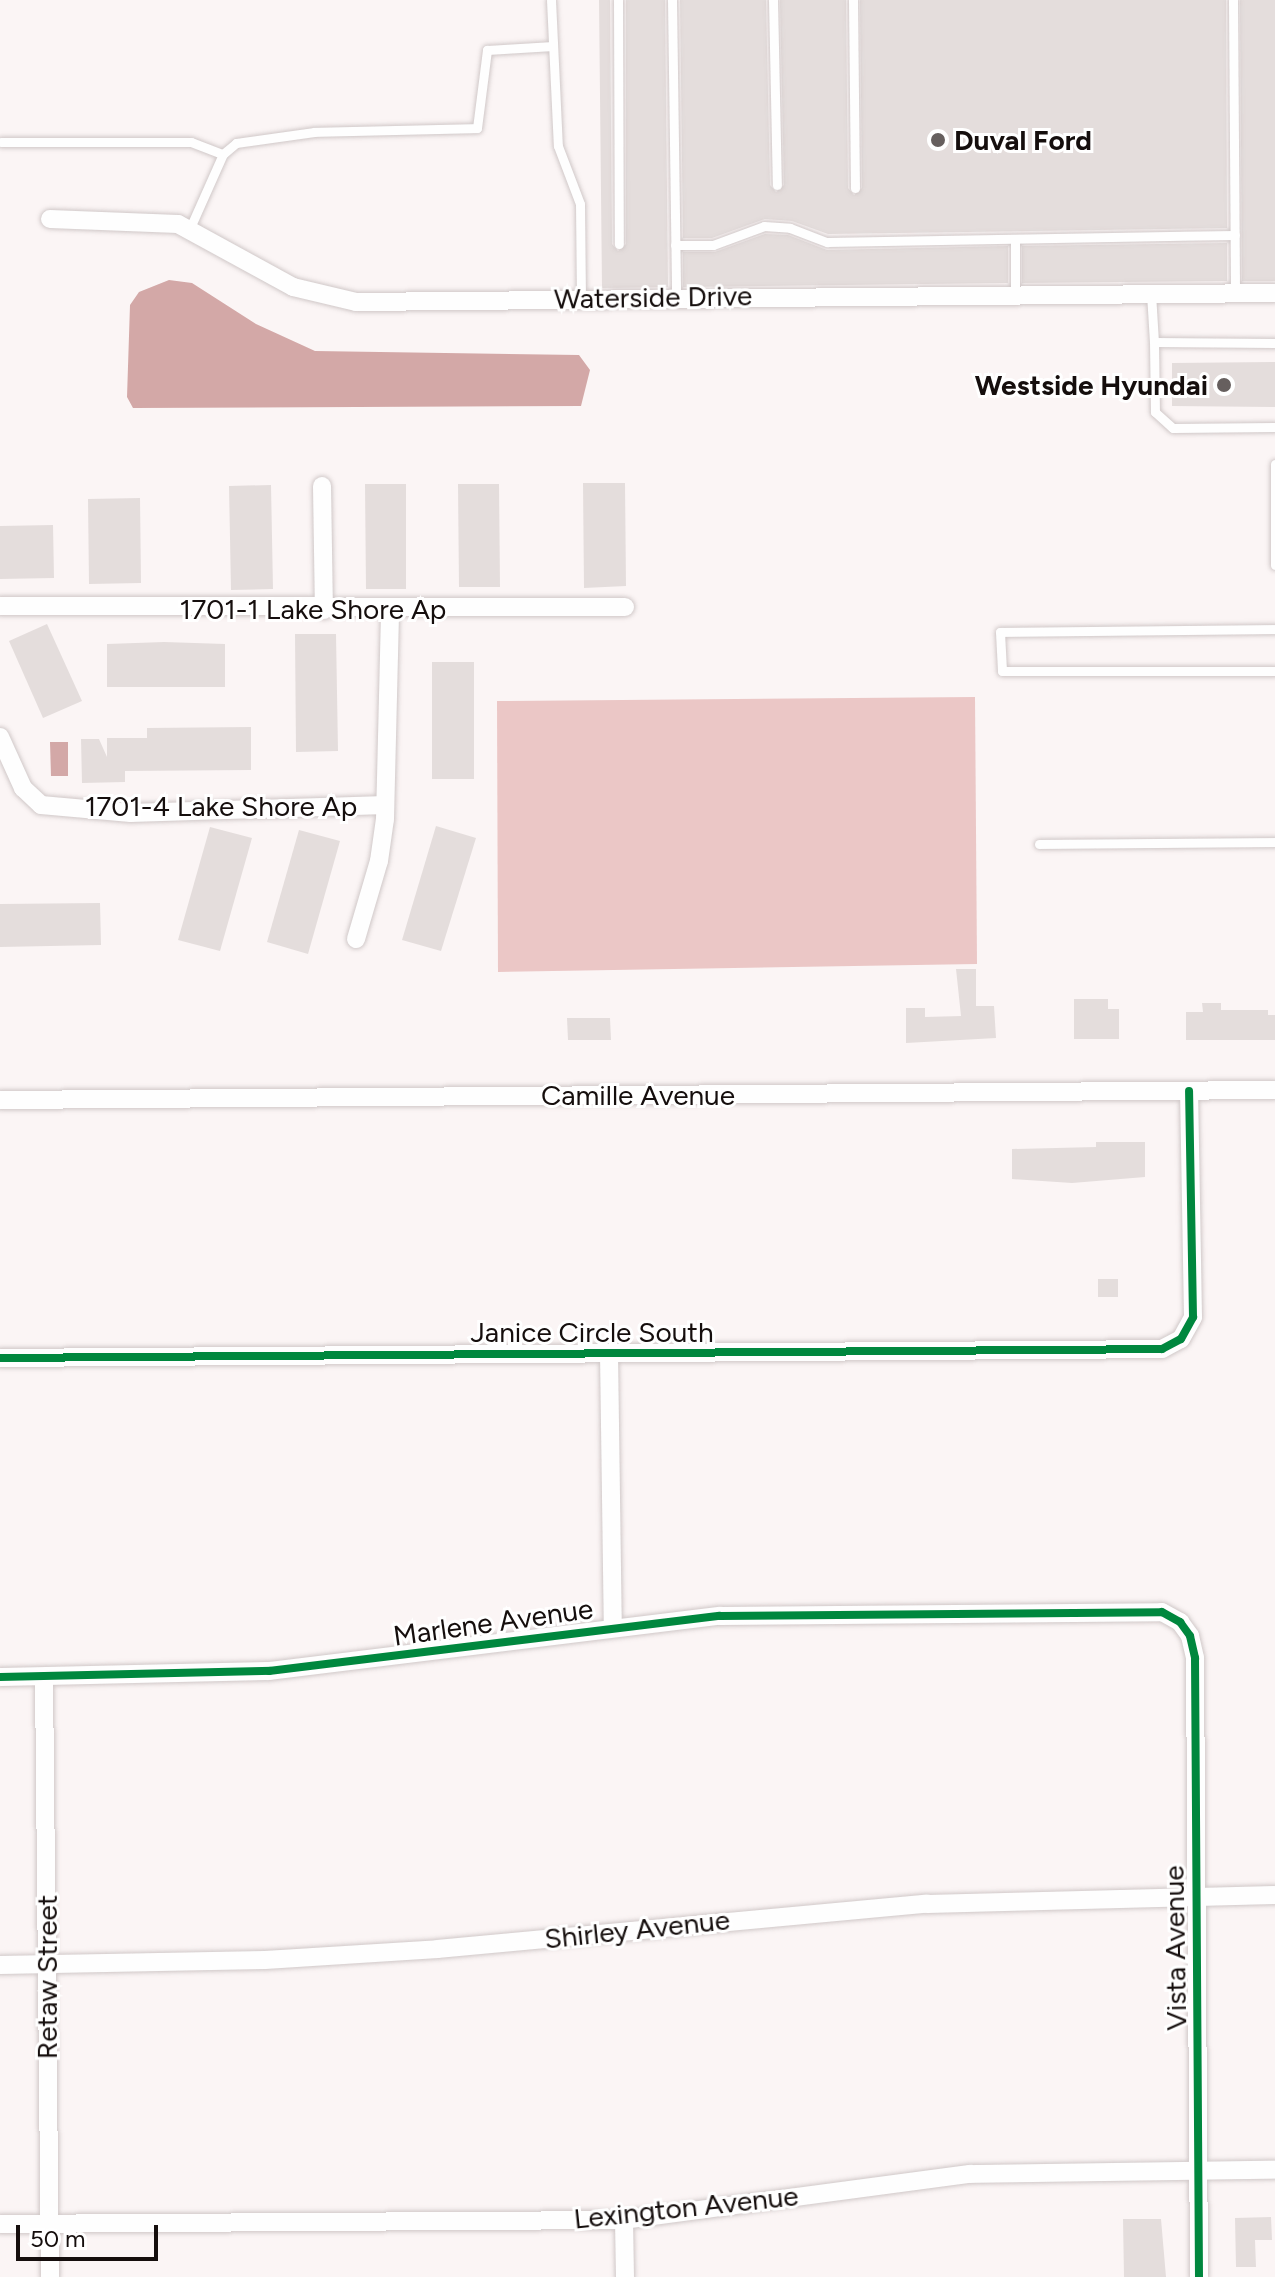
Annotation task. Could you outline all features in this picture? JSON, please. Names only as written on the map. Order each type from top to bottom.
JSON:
[{"type":"street","name":"Waterside Drive","points":[[50,219],[149,219],[190,228],[293,287],[320,296],[356,302],[1275,293]]},
{"type":"street","points":[[322,486],[324,610]]},
{"type":"street","name":"1701-1 Lake Shore Ap","points":[[0,606],[324,610],[625,607]]},
{"type":"street","points":[[356,939],[379,861],[385,805],[390,609]]},
{"type":"street","name":"1701-4 Lake Shore Ap","points":[[0,737],[23,788],[41,805],[131,813],[385,805]]},
{"type":"street","name":"Camille Avenue","points":[[0,1100],[1275,1090]]},
{"type":"street","name":"Janice Circle South","points":[[0,1358],[1162,1349],[1181,1339],[1193,1317],[1189,1091]]},
{"type":"street","points":[[609,1353],[613,1628]]},
{"type":"street","name":"Marlene Avenue","points":[[0,1677],[269,1671],[613,1628],[803,1612],[1143,1609],[1180,1622]]},
{"type":"street","name":"Vista Avenue","points":[[1180,1622],[1190,1636],[1195,1658],[1199,2277]]},
{"type":"street","name":"Retaw Street","points":[[44,1677],[50,2277]]},
{"type":"street","name":"Shirley Avenue","points":[[0,1965],[281,1959],[438,1949],[847,1908],[1275,1895]]},
{"type":"street","name":"Lexington Avenue","points":[[0,2224],[624,2220],[970,2174],[1275,2170]]},
{"type":"street","points":[[624,2220],[625,2277]]},
{"type":"lane","points":[[551,0],[558,146],[580,204],[581,298]]},
{"type":"lane","points":[[618,0],[619,244]]},
{"type":"lane","points":[[672,0],[676,297]]},
{"type":"lane","points":[[773,0],[777,185]]},
{"type":"lane","points":[[853,0],[855,188]]},
{"type":"lane","points":[[1233,0],[1235,293]]},
{"type":"lane","points":[[190,228],[223,154],[236,143],[314,132],[477,128],[487,50],[553,46]]},
{"type":"lane","points":[[1,142],[191,142],[223,154]]},
{"type":"lane","points":[[675,245],[713,245],[764,226],[790,228],[827,242],[1235,235]]},
{"type":"lane","points":[[1015,240],[1015,295]]},
{"type":"lane","points":[[1151,293],[1155,412],[1173,428],[1275,427]]},
{"type":"lane","points":[[1154,342],[1275,343]]},
{"type":"lane","points":[[1275,464],[1275,565]]},
{"type":"lane","points":[[1275,629],[1000,632],[1002,671],[1275,671]]},
{"type":"lane","points":[[1039,844],[1275,842]]},
{"type":"shaded area","points":[[169,280],[192,283],[256,324],[315,351],[579,355],[590,370],[581,406],[133,408],[127,397],[130,305],[139,292]]},
{"type":"shaded area","points":[[975,697],[977,964],[498,972],[497,701]]},
{"type":"shaded area","points":[[50,742],[68,742],[68,776],[51,776]]},
{"type":"building","points":[[599,0],[610,0],[612,244],[618,251],[626,244],[626,0],[665,0],[668,287],[602,288]]},
{"type":"building","name":"Duval Ford","points":[[680,0],[766,0],[770,185],[776,192],[784,185],[780,0],[846,0],[848,188],[854,195],[862,188],[860,0],[1226,0],[1227,228],[828,234],[792,221],[765,219],[712,238],[683,238]]},
{"type":"building","points":[[1240,0],[1275,0],[1275,281],[1242,281]]},
{"type":"building","points":[[765,234],[788,235],[827,250],[1008,246],[1008,283],[683,287],[683,252],[715,252]]},
{"type":"building","points":[[1227,243],[1227,281],[1022,283],[1022,246]]},
{"type":"building","name":"Westside Hyundai","points":[[1275,362],[1275,407],[1172,406],[1172,363]]},
{"type":"building","points":[[583,483],[625,483],[626,586],[584,588]]},
{"type":"building","points":[[365,484],[406,484],[406,589],[366,589]]},
{"type":"building","points":[[458,484],[499,484],[500,587],[459,587]]},
{"type":"building","points":[[271,485],[273,589],[231,590],[229,486]]},
{"type":"building","points":[[140,498],[141,583],[89,584],[88,499]]},
{"type":"building","points":[[53,525],[54,578],[0,579],[0,526]]},
{"type":"building","points":[[47,624],[82,701],[43,718],[9,641]]},
{"type":"building","points":[[295,634],[336,634],[338,751],[296,752]]},
{"type":"building","points":[[107,644],[225,644],[225,687],[107,687]]},
{"type":"building","points":[[432,662],[474,662],[474,779],[432,779]]},
{"type":"building","points":[[251,727],[251,770],[125,771],[125,782],[82,783],[81,739],[99,739],[107,757],[107,738],[147,738],[147,728]]},
{"type":"building","points":[[436,826],[476,838],[441,951],[402,940]]},
{"type":"building","points":[[210,827],[252,838],[220,951],[178,940]]},
{"type":"building","points":[[299,830],[340,841],[308,954],[267,942]]},
{"type":"building","points":[[100,903],[101,945],[0,947],[0,904]]},
{"type":"building","points":[[956,969],[976,969],[976,1006],[994,1006],[996,1038],[906,1043],[906,1008],[925,1008],[925,1017],[961,1016]]},
{"type":"building","points":[[1074,999],[1108,999],[1108,1009],[1119,1009],[1119,1039],[1074,1039]]},
{"type":"building","points":[[1202,1003],[1221,1003],[1221,1010],[1268,1010],[1268,1015],[1275,1015],[1275,1040],[1186,1040],[1186,1012],[1203,1012]]},
{"type":"building","points":[[567,1018],[610,1018],[611,1040],[568,1040]]},
{"type":"building","points":[[1096,1142],[1145,1142],[1145,1177],[1072,1183],[1012,1179],[1012,1149],[1096,1147]]},
{"type":"building","points":[[1098,1279],[1118,1279],[1118,1297],[1098,1297]]},
{"type":"building","points":[[1271,2217],[1272,2240],[1255,2240],[1256,2267],[1236,2267],[1235,2218]]},
{"type":"building","points":[[1123,2219],[1161,2219],[1166,2277],[1124,2277]]},
{"type":"cycle path","points":[[0,1358],[1162,1349],[1181,1339],[1193,1317],[1189,1091]]},
{"type":"cycle path","points":[[0,1677],[269,1671],[720,1616],[1162,1612],[1180,1622],[1190,1636],[1195,1658],[1199,2277]]},
{"type":"place","name":"Duval Ford","points":[[938,140]]},
{"type":"place","name":"Westside Hyundai","points":[[1224,385]]}]
